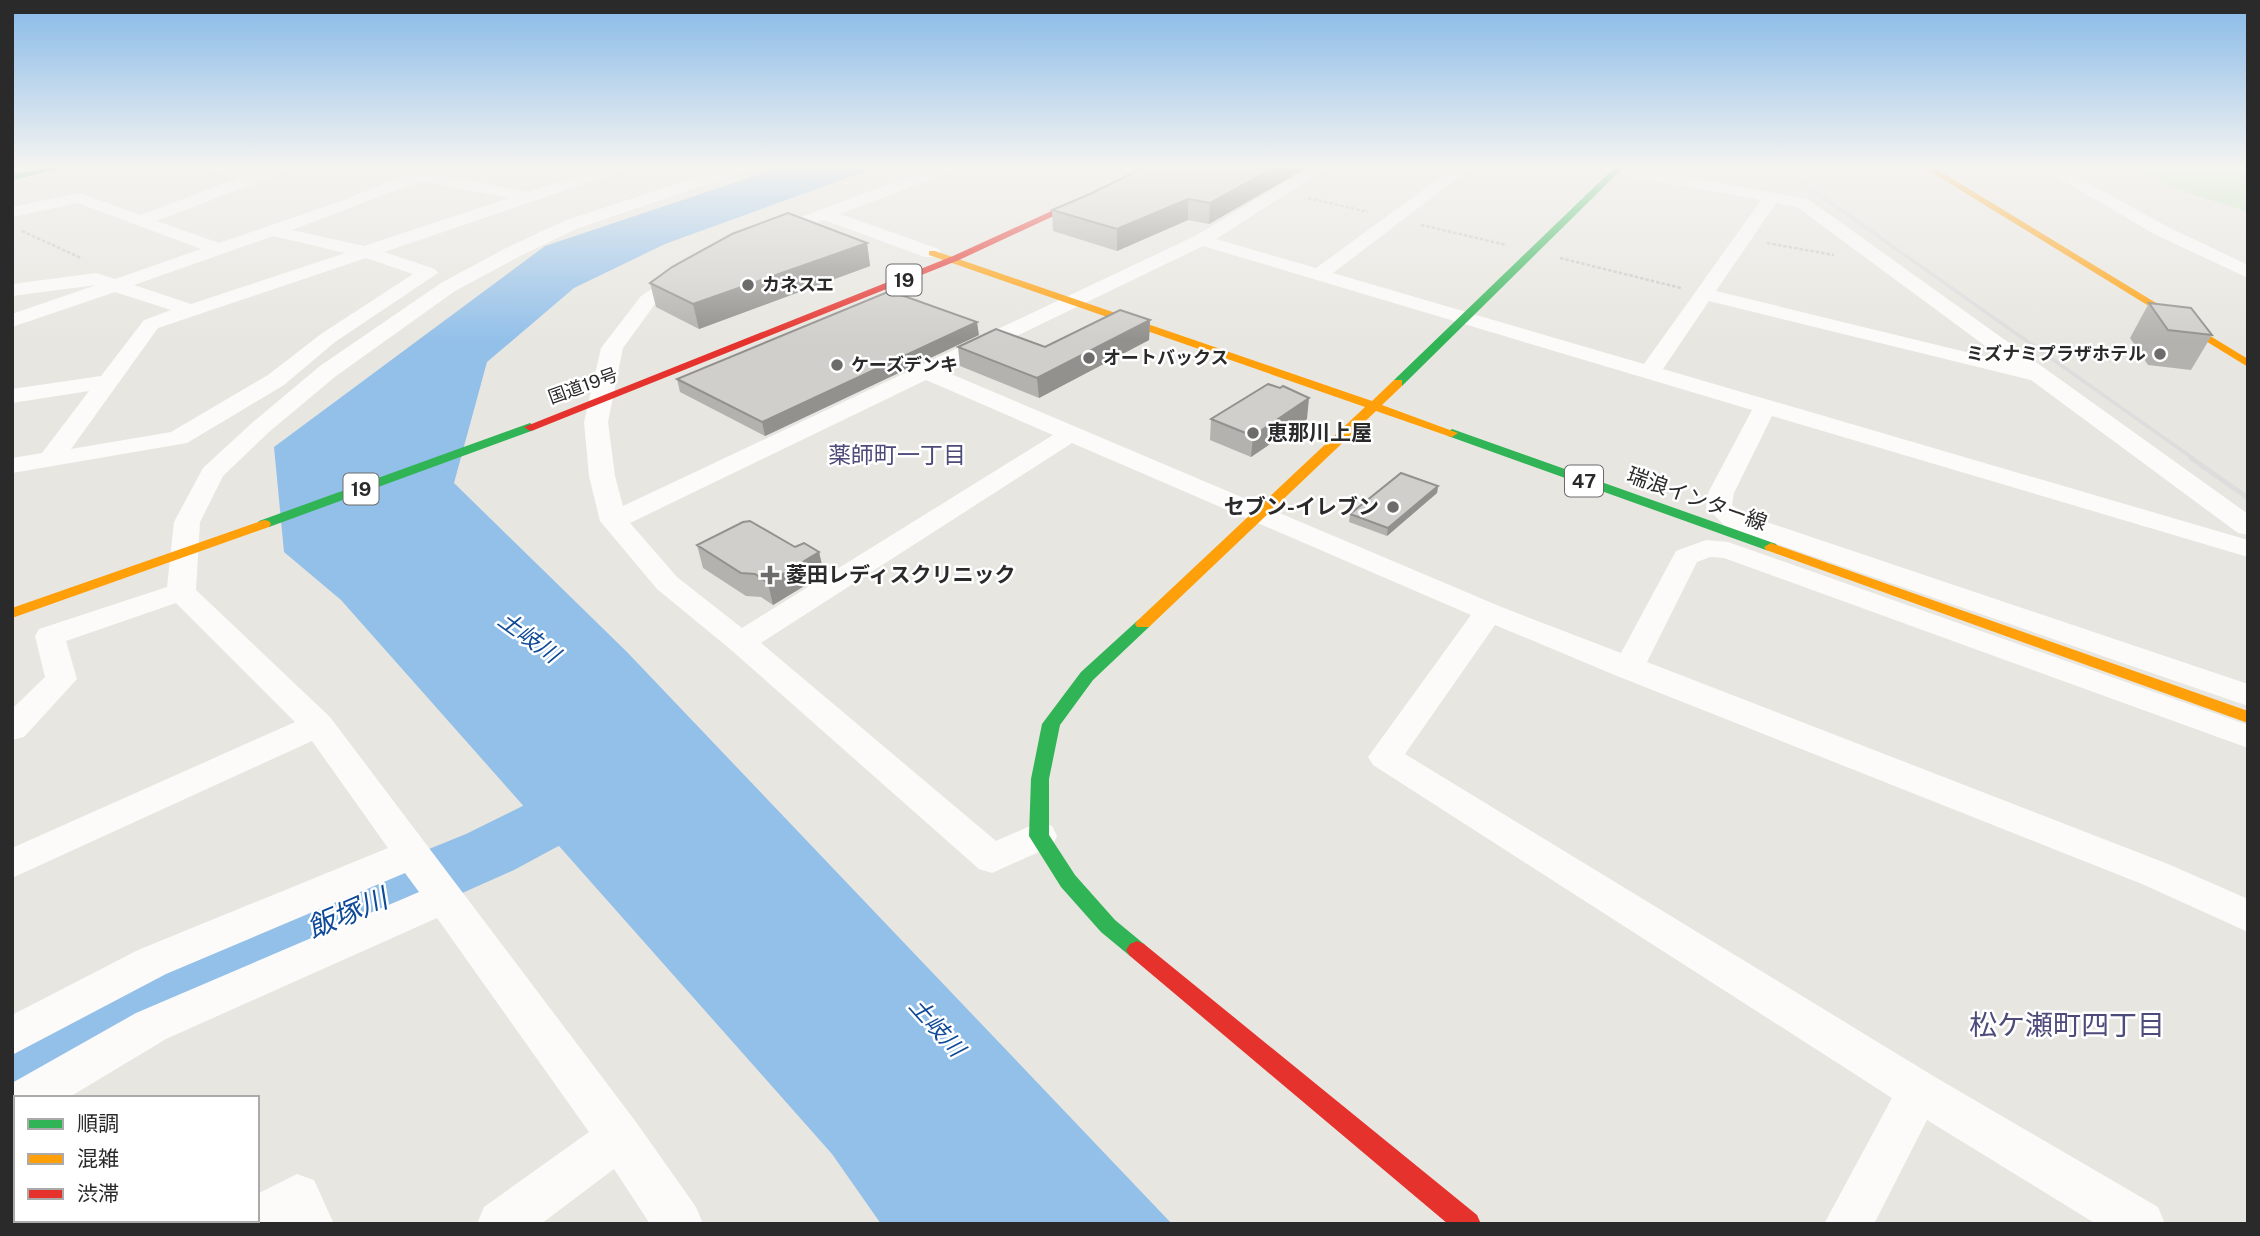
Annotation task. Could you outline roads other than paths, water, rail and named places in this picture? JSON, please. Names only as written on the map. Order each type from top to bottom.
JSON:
[{"type":"main road","name":"国道19号","points":[[346,477],[644,376],[997,225]]},
{"type":"main road","name":"国道19号","points":[[12,613],[954,260],[1036,225]]},
{"type":"main road","points":[[1468,1224],[1108,926],[1068,881],[1039,836],[1040,779],[1051,724],[1087,676],[1466,319],[1560,225]]},
{"type":"main road","points":[[2021,225],[2248,364]]},
{"type":"main road","name":"瑞浪インター線","points":[[932,253],[1373,405],[2244,715]]},
{"type":"main road","points":[[175,536],[202,527]]},
{"type":"street","points":[[150,225],[217,250]]},
{"type":"street","points":[[12,321],[290,225]]},
{"type":"street","points":[[51,459],[151,324],[453,225]]},
{"type":"street","points":[[181,592],[187,522],[212,473],[261,427],[328,371],[448,287],[513,252],[573,225]]},
{"type":"street","points":[[752,241],[797,225]]},
{"type":"street","points":[[851,225],[932,253]]},
{"type":"street","points":[[613,521],[1076,301],[1201,240],[1226,225]]},
{"type":"street","points":[[1318,275],[1384,225]]},
{"type":"street","points":[[1649,373],[1754,225]]},
{"type":"street","points":[[1832,225],[2248,527]]},
{"type":"street","points":[[2151,225],[2248,272]]},
{"type":"street","points":[[12,466],[178,438],[276,380],[328,338],[428,273],[369,253],[273,231]]},
{"type":"street","points":[[1201,240],[2248,549]]},
{"type":"street","points":[[708,261],[648,300],[612,348],[596,422],[602,476],[613,521],[667,583],[741,642],[992,859],[1039,836]]},
{"type":"street","points":[[98,266],[193,311]]},
{"type":"street","points":[[12,290],[96,279],[127,281]]},
{"type":"street","points":[[1706,294],[2045,379]]},
{"type":"street","points":[[926,372],[1489,612],[1628,669],[2155,874],[2248,916]]},
{"type":"street","points":[[12,396],[108,382]]},
{"type":"street","points":[[1765,407],[1721,493],[1719,507],[1734,520],[2244,715]]},
{"type":"street","points":[[741,642],[1072,433]]},
{"type":"street","points":[[1628,669],[1686,558],[1706,548],[1728,550],[2244,715]]},
{"type":"street","points":[[181,592],[318,725],[446,897],[680,1224]]},
{"type":"street","points":[[12,729],[61,679],[50,636],[181,592]]},
{"type":"street","points":[[1489,612],[1385,757],[1919,1091],[2141,1224]]},
{"type":"street","points":[[12,864],[318,725]]},
{"type":"street","points":[[12,1036],[152,962],[412,854]]},
{"type":"street","points":[[31,1096],[151,1026],[446,897]]},
{"type":"street","points":[[1848,1224],[1919,1091]]},
{"type":"street","points":[[500,1224],[620,1137]]},
{"type":"street","points":[[259,1220],[297,1197],[310,1224]]},
{"type":"water","name":"土岐川","points":[[609,225],[718,225],[665,244],[574,288],[487,362],[454,483],[627,652],[1172,1224],[881,1224],[832,1154],[341,600],[284,552],[274,447],[545,246]]},
{"type":"waterway","name":"飯塚川","points":[[12,1080],[175,986],[490,852],[606,792]]},
{"type":"railway","points":[[1862,225],[2194,459]]},
{"type":"railway","points":[[2191,458],[2248,498]]},
{"type":"place","name":"カネスエ","points":[[748,285]]},
{"type":"place","name":"ミズナミプラザホテル","points":[[2160,354]]},
{"type":"place","name":"オートバックス","points":[[1089,358]]},
{"type":"place","name":"ケーズデンキ","points":[[837,365]]},
{"type":"place","name":"恵那川上屋","points":[[1253,433]]},
{"type":"place","name":"セブン-イレブン","points":[[1393,507]]},
{"type":"place","name":"菱田レディスクリニック","points":[[770,575]]},
{"type":"district","name":"薬師町一丁目","points":[[897,455]]},
{"type":"district","name":"松ケ瀬町四丁目","points":[[2067,1025]]}]
